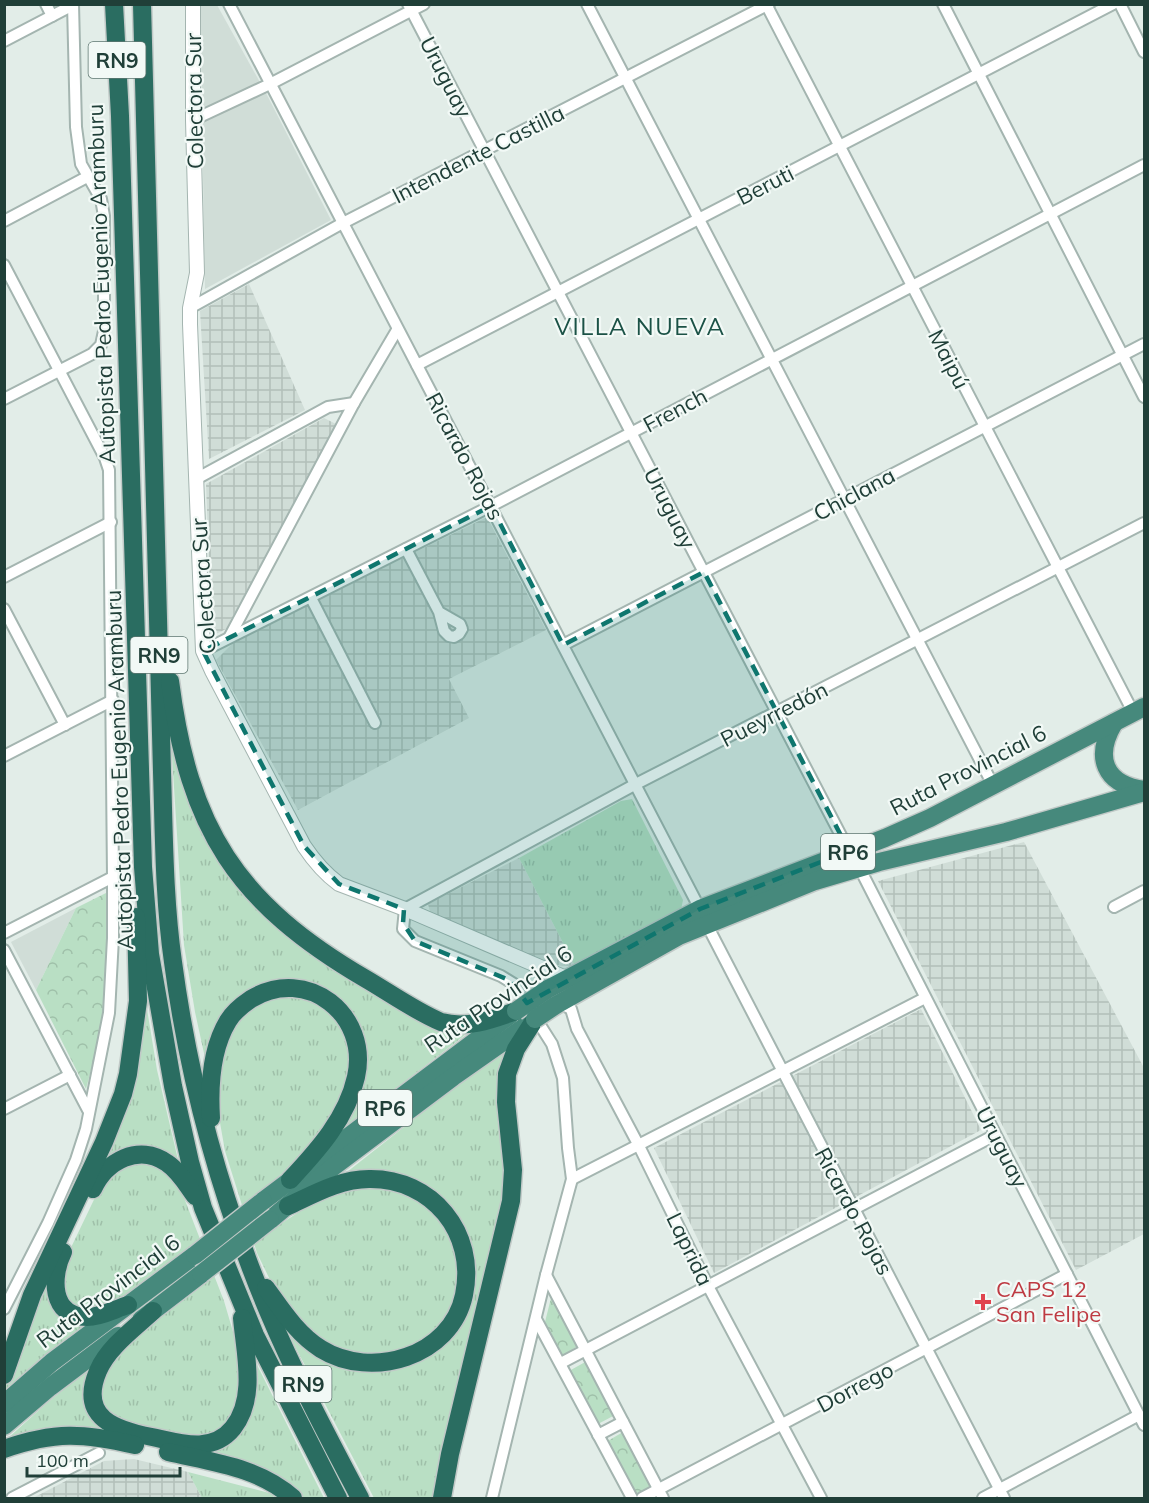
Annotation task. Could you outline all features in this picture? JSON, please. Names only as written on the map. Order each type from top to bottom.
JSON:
[{"type":"highway","points":[[104,4],[120,116]]},
{"type":"highway","name":"Autopista Pedro Eugenio Aramburu","points":[[114,4],[120,116],[143,867],[150,954],[171,1075],[203,1208],[241,1304],[338,1498]]},
{"type":"highway","name":"Autopista Pedro Eugenio Aramburu","points":[[142,4],[156,555],[169,926],[184,1034],[215,1164],[250,1267],[281,1340],[360,1498]]},
{"type":"highway","points":[[143,47],[153,4]]},
{"type":"highway","points":[[156,555],[179,743],[202,815],[214,839],[240,876],[256,896],[300,936],[347,968],[433,1018],[448,1024],[465,1025],[482,1022],[514,1022],[505,1088],[513,1155],[511,1201],[450,1454],[442,1498]]},
{"type":"highway","name":"Ruta Provincial 6","points":[[4,1426],[50,1387],[153,1311],[361,1146],[453,1077],[514,1022],[535,1019],[555,999],[566,978],[849,851],[930,818],[1139,710]]},
{"type":"highway","points":[[1114,723],[1103,746],[1105,766],[1119,781],[1131,788],[1144,791]]},
{"type":"highway","name":"Ruta Provincial 6","points":[[4,1404],[52,1362],[195,1255],[290,1180],[514,1022],[651,950],[703,916],[859,867],[1016,829],[1144,791]]},
{"type":"highway","points":[[4,1375],[32,1294],[104,1142],[123,1094],[138,1001],[135,921],[143,867]]},
{"type":"highway","points":[[215,1164],[210,1096],[214,1061],[223,1030],[236,1011],[257,996],[276,989],[300,989],[320,995],[346,1018],[356,1041],[358,1065],[351,1093],[337,1122],[313,1155],[290,1180]]},
{"type":"highway","points":[[128,1305],[103,1314],[89,1317],[79,1316],[70,1312],[56,1295],[55,1273],[58,1261],[102,1173],[110,1165],[128,1156],[159,1158],[178,1173],[203,1208]]},
{"type":"highway","points":[[250,1267],[303,1335],[322,1350],[347,1360],[374,1364],[389,1363],[404,1358],[443,1334],[453,1320],[464,1296],[465,1259],[454,1227],[442,1208],[432,1198],[402,1183],[368,1179],[331,1187],[288,1206]]},
{"type":"highway","points":[[153,1311],[103,1362],[93,1386],[94,1401],[101,1416],[107,1422],[125,1432],[201,1446],[226,1435],[239,1419],[245,1402],[248,1382],[241,1304]]},
{"type":"highway","points":[[4,1449],[46,1436],[90,1435],[245,1470],[273,1484],[292,1498]]},
{"type":"street","points":[[46,4],[52,16]]},
{"type":"street","name":"Colectora Sur","points":[[193,4],[197,273],[190,308],[203,651],[304,846],[319,867],[339,884],[405,909],[566,978]]},
{"type":"street","name":"Ricardo Rojas","points":[[229,4],[341,224],[636,784],[781,1071],[1002,1494]]},
{"type":"street","points":[[193,120],[270,84],[410,8],[424,4]]},
{"type":"street","points":[[587,4],[993,785]]},
{"type":"street","points":[[943,4],[1144,398]]},
{"type":"street","name":"Beruti","points":[[417,365],[1113,4]]},
{"type":"street","points":[[1120,4],[1144,52]]},
{"type":"street","points":[[4,41],[73,5],[76,127],[81,164],[100,200],[104,216],[104,331],[101,345],[92,354],[4,399]]},
{"type":"street","name":"Intendente Castilla","points":[[190,308],[341,224],[768,5]]},
{"type":"street","name":"Maipú","points":[[768,5],[1058,568],[1139,710]]},
{"type":"street","name":"Uruguay","points":[[410,8],[849,851]]},
{"type":"street","name":"French","points":[[203,651],[491,506],[1144,165]]},
{"type":"street","points":[[4,221],[87,177]]},
{"type":"street","points":[[4,265],[105,458],[109,470],[113,700],[113,938],[108,1013],[86,1129],[76,1160],[48,1223],[6,1303]]},
{"type":"street","points":[[231,636],[354,403],[397,330]]},
{"type":"street","name":"Chiclana","points":[[563,645],[1144,344]]},
{"type":"street","points":[[196,479],[328,407],[354,403]]},
{"type":"street","points":[[4,577],[111,522]]},
{"type":"street","name":"Pueyrredón","points":[[405,909],[636,784],[1144,524]]},
{"type":"street","points":[[406,549],[439,612]]},
{"type":"street","points":[[311,598],[375,723]]},
{"type":"street","points":[[4,609],[65,724]]},
{"type":"street","points":[[4,756],[113,700]]},
{"type":"street","name":"Uruguay","points":[[859,867],[1144,1425]]},
{"type":"street","points":[[4,933],[113,878]]},
{"type":"street","points":[[1114,907],[1144,891]]},
{"type":"street","points":[[405,909],[403,923],[409,936],[421,944],[501,976],[514,984],[545,1032],[557,1056],[563,1078],[572,1179],[546,1275],[492,1498]]},
{"type":"street","points":[[4,950],[88,1110]]},
{"type":"street","points":[[572,1179],[926,998]]},
{"type":"street","name":"Laprida","points":[[555,999],[571,1009],[577,1029],[638,1144],[708,1286],[821,1498]]},
{"type":"street","points":[[4,1109],[70,1075]]},
{"type":"street","points":[[561,1363],[995,1135]]},
{"type":"street","name":"Dorrego","points":[[642,1498],[661,1494],[782,1426],[1067,1274]]},
{"type":"street","points":[[546,1275],[661,1494]]},
{"type":"street","points":[[536,1319],[632,1498]]},
{"type":"street","points":[[983,1498],[1002,1494],[1139,1415]]},
{"type":"street","points":[[598,1435],[623,1422]]},
{"type":"street","points":[[12,1498],[99,1453]]},
{"type":"highlighted area","points":[[491,506],[563,645],[704,572],[849,851],[700,909],[527,1003],[509,980],[415,941],[403,923],[404,909],[339,884],[304,846],[203,651]]},
{"type":"shaded area","points":[[200,5],[217,5],[267,95],[331,220],[205,289]]},
{"type":"shaded area","points":[[249,284],[305,410],[209,459],[200,311]]},
{"type":"shaded area","points":[[324,418],[336,424],[226,629],[214,635],[211,622],[206,484]]},
{"type":"shaded area","points":[[487,517],[546,630],[449,679],[469,718],[298,810],[216,660],[237,639]]},
{"type":"shaded area","points":[[1024,842],[1144,1068],[1144,1234],[1076,1270],[878,881]]},
{"type":"shaded area","points":[[519,858],[575,966],[554,965],[430,912],[428,904]]},
{"type":"shaded area","points":[[76,908],[36,990],[11,942]]},
{"type":"shaded area","points":[[921,1009],[981,1130],[714,1273],[654,1148]]},
{"type":"shaded area","points":[[134,1459],[188,1472],[202,1498],[33,1498],[104,1461]]},
{"type":"green space","points":[[170,724],[181,764],[264,909],[469,1032],[338,1133],[352,1108],[348,1009],[262,986],[207,1067],[184,945]]},
{"type":"green space","points":[[632,799],[683,900],[681,910],[575,966],[519,858],[621,801]]},
{"type":"green space","points":[[108,892],[110,938],[106,1013],[86,1089],[36,990],[76,908]]},
{"type":"green space","points":[[271,996],[307,996],[339,1018],[354,1067],[336,1115],[297,1160],[261,1192],[377,1128],[273,1229],[317,1200],[346,1189],[380,1185],[422,1199],[452,1232],[462,1276],[446,1320],[409,1351],[359,1359],[312,1337],[273,1286],[257,1253],[225,1151],[219,1117],[220,1068],[230,1031],[247,1010]]},
{"type":"green space","points":[[145,997],[157,1070],[179,1164],[170,1159],[100,1168],[48,1278],[89,1326],[5,1392],[5,1385],[31,1310],[93,1173]]},
{"type":"green space","points":[[513,1044],[509,1180],[438,1498],[374,1498],[287,1331],[390,1370],[469,1303],[446,1205],[347,1172],[485,1063]]},
{"type":"green space","points":[[149,1162],[167,1172],[181,1190],[224,1301],[236,1342],[241,1388],[232,1419],[206,1441],[124,1427],[100,1405],[102,1376],[121,1352],[139,1334],[206,1283],[191,1248],[111,1306],[83,1312],[66,1299],[63,1293],[65,1260],[102,1183],[129,1163]]},
{"type":"green space","points":[[552,1294],[579,1345],[563,1356],[545,1322]]},
{"type":"green space","points":[[251,1353],[324,1498],[300,1498],[264,1473],[116,1436],[11,1440],[8,1438],[96,1363],[94,1418],[224,1445]]},
{"type":"green space","points":[[587,1361],[615,1415],[598,1424],[569,1371]]},
{"type":"green space","points":[[623,1432],[651,1486],[634,1495],[606,1442]]},
{"type":"green space","points":[[188,1472],[277,1495],[271,1498],[202,1498]]},
{"type":"place","name":"CAPS 12 San Felipe","points":[[983,1302]]},
{"type":"district","name":"VILLA NUEVA","points":[[640,326]]}]
